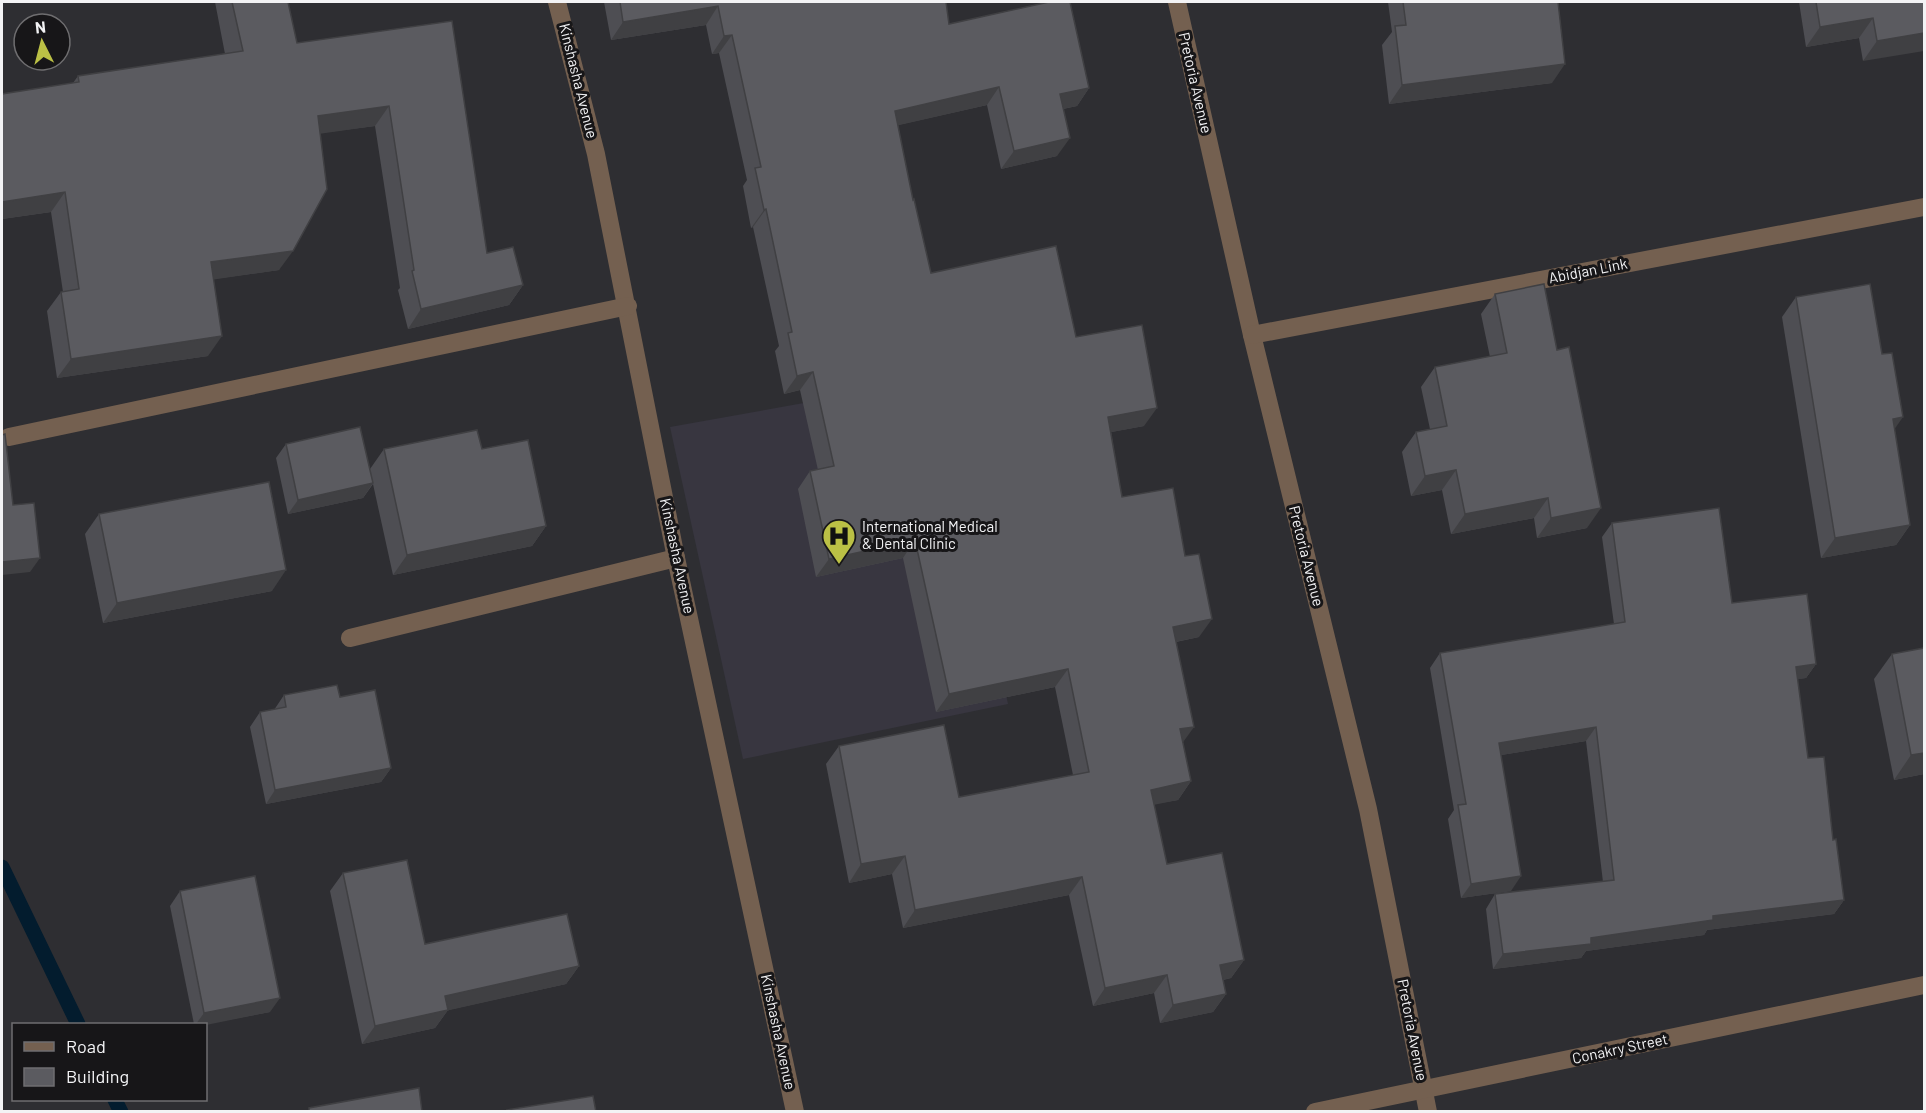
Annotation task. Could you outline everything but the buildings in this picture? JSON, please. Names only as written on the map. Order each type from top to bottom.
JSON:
[{"type":"street","name":"Kinshasha Avenue","points":[[557,2],[597,154],[676,558],[795,1112]]},
{"type":"street","name":"Pretoria Avenue","points":[[1177,2],[1252,335],[1368,809],[1428,1112]]},
{"type":"street","name":"Abidjan Link","points":[[1252,335],[1924,207]]},
{"type":"street","points":[[9,437],[628,306]]},
{"type":"street","points":[[350,638],[676,558]]},
{"type":"street","name":"Conakry Street","points":[[1315,1112],[1924,985]]},
{"type":"shaded area","name":"International Medical & Dental Clinic","points":[[938,379],[1008,704],[743,759],[670,427]]},
{"type":"waterway","points":[[2,867],[78,1023]]},
{"type":"waterway","points":[[116,1101],[121,1112]]},
{"type":"place","name":"International Medical & Dental Clinic","points":[[839,565]]}]
